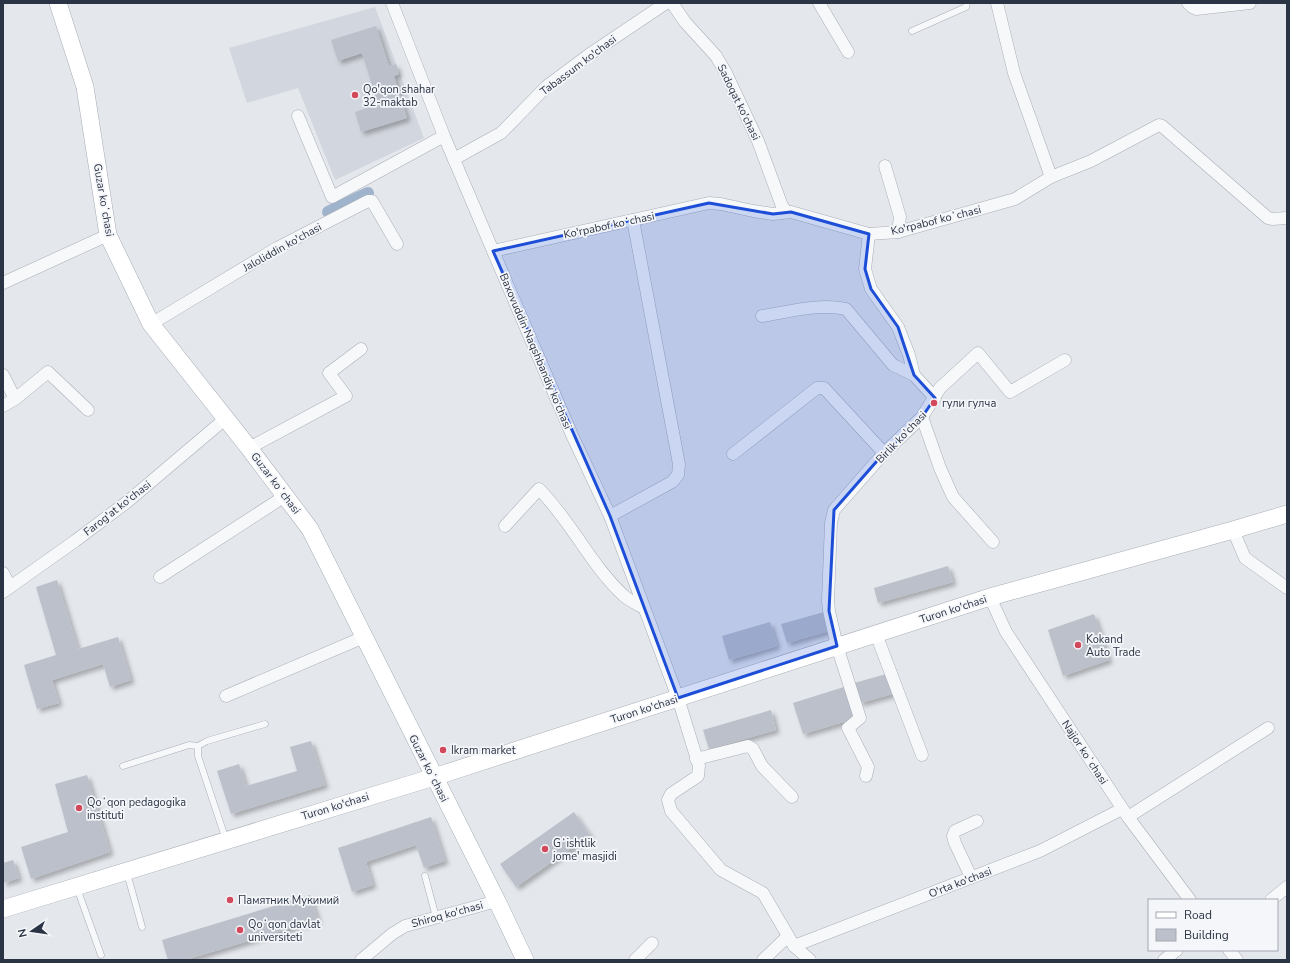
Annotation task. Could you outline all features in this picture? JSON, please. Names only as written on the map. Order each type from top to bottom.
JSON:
[{"type":"main road","name":"Guzar koʻchasi","points":[[58,3],[85,87],[108,235],[151,324],[249,448],[310,529],[497,901],[525,960]]},
{"type":"main road","name":"Turon ko'chasi","points":[[3,909],[434,777],[990,597],[1287,514]]},
{"type":"street","name":"Baxovuddin Naqshbandiy ko'chasi","points":[[392,3],[444,136],[572,435],[610,516],[678,698],[699,766],[698,776],[671,794],[668,800],[671,811],[721,870],[763,893],[791,941]]},
{"type":"street","name":"Tabassum ko'chasi","points":[[454,159],[501,133],[547,86],[590,54],[666,3]]},
{"type":"street","name":"Sadoqat ko'chasi","points":[[672,3],[685,22],[716,56],[726,73],[758,141],[782,206],[787,212]]},
{"type":"street","points":[[819,3],[848,52]]},
{"type":"street","points":[[997,3],[1014,73],[1051,177]]},
{"type":"street","points":[[1188,3],[1196,9],[1250,3]]},
{"type":"street","points":[[298,116],[332,197],[444,136]]},
{"type":"street","name":"Ko'rpabof koʻchasi","points":[[493,251],[710,203],[773,214],[791,212],[869,234],[898,232],[1015,199],[1051,177],[1091,161],[1159,125],[1268,218],[1287,218]]},
{"type":"street","points":[[886,166],[900,217],[898,232]]},
{"type":"street","name":"Jaloliddin ko'chasi","points":[[151,324],[277,248],[368,201],[372,201],[397,244]]},
{"type":"street","points":[[610,516],[672,482],[678,475],[678,464],[633,220]]},
{"type":"street","points":[[869,234],[866,269],[871,289],[898,327],[909,355],[914,375]]},
{"type":"street","points":[[3,283],[108,235]]},
{"type":"street","points":[[762,316],[823,307],[835,306],[846,309],[893,365],[914,375],[935,398]]},
{"type":"street","points":[[249,448],[346,396],[329,373],[361,349]]},
{"type":"street","name":"Birlik ko'chasi","points":[[866,776],[868,767],[848,728],[860,718],[837,646],[828,601],[832,517],[834,510],[884,453],[922,418],[940,388],[978,353],[1010,392],[1065,360]]},
{"type":"street","points":[[3,406],[15,399],[48,372],[88,410]]},
{"type":"street","points":[[3,375],[15,399]]},
{"type":"street","points":[[733,454],[817,388],[821,387],[824,388],[884,453]]},
{"type":"street","name":"Farog'at ko'chasi","points":[[6,590],[127,502],[225,418]]},
{"type":"street","points":[[922,418],[940,468],[953,497],[993,542]]},
{"type":"street","points":[[505,526],[539,489],[569,526],[607,578],[624,596],[644,608]]},
{"type":"street","points":[[160,577],[285,496]]},
{"type":"street","points":[[1233,530],[1245,558],[1287,588]]},
{"type":"street","points":[[3,573],[6,590]]},
{"type":"street","name":"Najjor koʻchasi","points":[[990,597],[1006,632],[1125,813],[1189,899]]},
{"type":"street","points":[[876,634],[922,755]]},
{"type":"street","points":[[226,696],[364,637]]},
{"type":"street","name":"O'rta ko'chasi","points":[[791,941],[1040,851],[1125,813],[1268,728]]},
{"type":"street","points":[[696,759],[748,746],[753,749],[762,766],[792,797]]},
{"type":"street","points":[[971,877],[953,836],[956,831],[977,821]]},
{"type":"street","points":[[1272,899],[1287,887]]},
{"type":"street","name":"Shiroq ko'chasi","points":[[361,960],[392,934],[405,926],[497,901]]},
{"type":"street","points":[[763,960],[791,941],[810,960]]},
{"type":"street","points":[[635,960],[652,943]]},
{"type":"street","points":[[1164,960],[1176,951]]},
{"type":"street","points":[[1230,951],[1237,960]]},
{"type":"lane","points":[[912,31],[966,7],[967,3]]},
{"type":"lane","points":[[123,766],[189,745],[198,746],[207,741],[265,724]]},
{"type":"lane","points":[[198,746],[198,756],[226,840]]},
{"type":"lane","points":[[126,871],[142,927]]},
{"type":"lane","points":[[425,876],[436,917]]},
{"type":"lane","points":[[77,886],[101,955]]},
{"type":"highlighted area","points":[[709,203],[773,214],[791,212],[869,234],[865,269],[871,289],[898,327],[914,375],[935,398],[922,417],[884,453],[834,510],[829,611],[837,646],[678,698],[610,516],[493,251]]},
{"type":"shaded area","name":"Qo'qon shahar 32-maktab","points":[[375,7],[424,138],[335,180],[298,88],[247,103],[229,48]]},
{"type":"building","points":[[376,26],[389,66],[396,64],[399,74],[394,76],[407,118],[361,132],[355,112],[378,104],[362,53],[338,61],[331,40]]},
{"type":"building","points":[[948,566],[953,582],[878,603],[874,588]]},
{"type":"building","points":[[57,580],[78,649],[118,637],[131,680],[110,687],[103,664],[52,680],[59,703],[37,709],[24,665],[56,655],[36,587]]},
{"type":"building","points":[[824,612],[829,631],[787,643],[781,624]]},
{"type":"building","name":"Kokand Auto Trade","points":[[1094,614],[1109,660],[1063,676],[1048,630]]},
{"type":"building","points":[[770,622],[777,646],[729,660],[722,636]]},
{"type":"building","points":[[890,673],[896,693],[860,703],[854,683]]},
{"type":"building","points":[[847,686],[857,718],[803,734],[793,703]]},
{"type":"building","points":[[771,710],[776,730],[709,749],[703,730]]},
{"type":"building","points":[[311,741],[325,785],[231,814],[217,771],[239,764],[246,786],[297,771],[290,747]]},
{"type":"building","name":"Qoʻqon pedagogika instituti","points":[[87,775],[110,852],[31,879],[21,847],[68,832],[55,784]]},
{"type":"building","name":"Gʻishtlik jome' masjidi","points":[[574,812],[590,835],[516,887],[500,864]]},
{"type":"building","points":[[431,817],[445,861],[424,868],[416,845],[366,862],[373,885],[352,892],[338,848]]},
{"type":"building","points":[[13,860],[19,878],[3,883],[3,863]]},
{"type":"building","name":"Qoʻqon davlat universiteti","points":[[310,895],[318,920],[185,960],[168,960],[162,940]]},
{"type":"waterway","points":[[328,212],[368,193]]},
{"type":"place","name":"Qo'qon shahar 32-maktab","points":[[355,95]]},
{"type":"place","name":"гули гулча","points":[[934,403]]},
{"type":"place","name":"Kokand Auto Trade","points":[[1078,645]]},
{"type":"place","name":"Ikram market","points":[[443,750]]},
{"type":"place","name":"Qoʻqon pedagogika instituti","points":[[79,808]]},
{"type":"place","name":"Gʻishtlik jome' masjidi","points":[[545,849]]},
{"type":"place","name":"Памятник Мукимий","points":[[230,900]]},
{"type":"place","name":"Qoʻqon davlat universiteti","points":[[240,930]]}]
